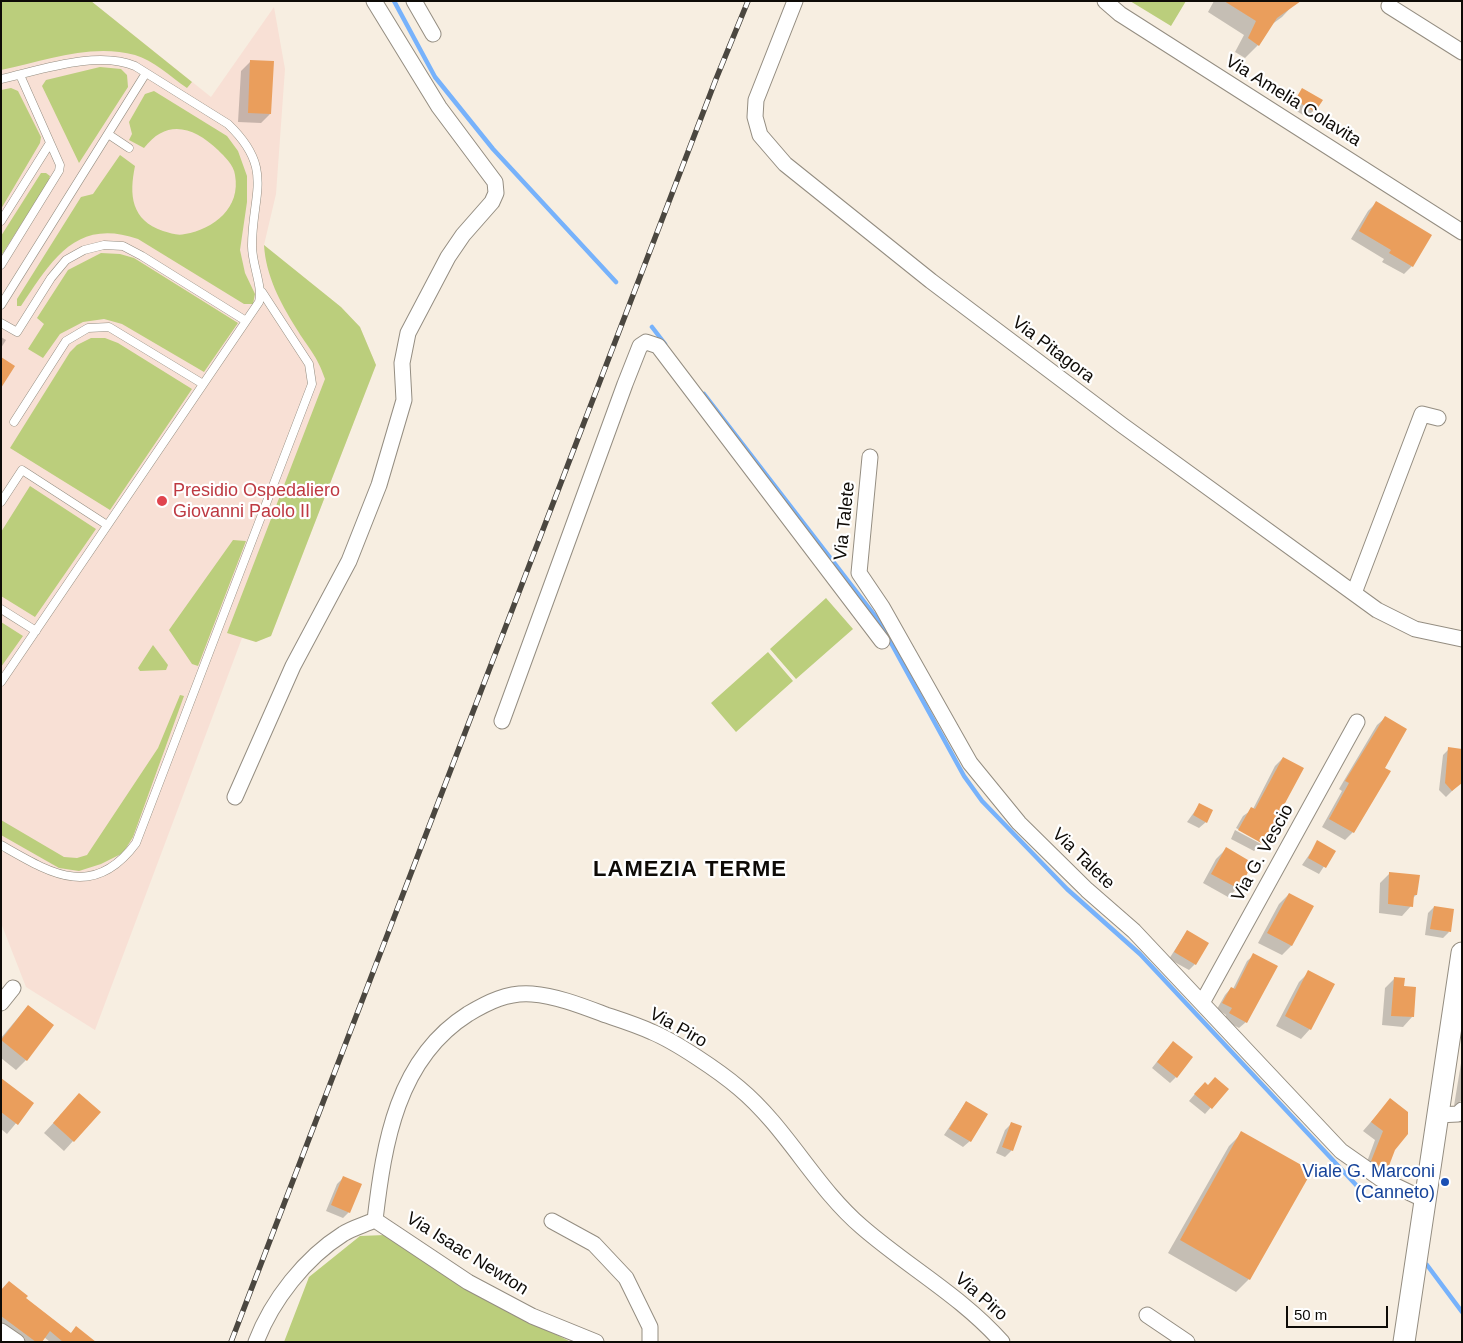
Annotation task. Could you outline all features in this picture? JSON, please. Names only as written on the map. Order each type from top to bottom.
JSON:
[{"type":"main road","points":[[1404,1342],[1462,953]]},
{"type":"street","points":[[235,797],[293,666],[349,561],[379,485],[404,400],[402,363],[408,334],[448,256],[463,235],[492,202],[496,192],[495,182],[439,107],[374,1]]},
{"type":"street","points":[[414,1],[433,34]]},
{"type":"street","name":"Via Pitagora","points":[[795,1],[756,100],[755,117],[760,135],[785,164],[939,287],[1122,425],[1377,610],[1415,629],[1462,639]]},
{"type":"street","name":"Via Amelia Colavita","points":[[1104,1],[1120,14],[1462,232]]},
{"type":"street","points":[[1389,6],[1462,52]]},
{"type":"street","points":[[502,721],[625,384],[640,346],[646,342],[658,346],[882,641]]},
{"type":"street","points":[[1354,593],[1422,414],[1438,418]]},
{"type":"street","name":"Via Talete","points":[[870,456],[859,573],[882,607],[970,763],[1019,823],[1088,890],[1134,931],[1341,1151],[1381,1179],[1425,1200]]},
{"type":"street","points":[[842,587],[859,573]]},
{"type":"street","name":"Via G. Vescio","points":[[1202,1003],[1357,722]]},
{"type":"street","points":[[1,1003],[13,988]]},
{"type":"street","name":"Via Piro","points":[[375,1220],[379,1183],[392,1121],[404,1087],[426,1051],[453,1024],[482,1005],[508,995],[531,994],[566,1000],[653,1032],[739,1088],[761,1108],[844,1209],[862,1227],[959,1300],[1002,1342]]},
{"type":"street","points":[[1438,1115],[1458,1114],[1462,1110]]},
{"type":"street","points":[[256,1342],[270,1313],[297,1274],[318,1252],[344,1233],[375,1220]]},
{"type":"street","name":"Via Isaac Newton","points":[[375,1220],[468,1282],[532,1316],[596,1342]]},
{"type":"street","points":[[552,1221],[594,1244],[626,1278],[650,1327],[650,1342]]},
{"type":"street","points":[[1147,1315],[1187,1342]]},
{"type":"street","points":[[1,1331],[17,1342]]},
{"type":"lane","points":[[1,79],[104,59],[122,61],[146,72],[228,124],[241,136],[250,151],[256,167],[258,185],[252,245],[255,272],[262,292],[309,364],[312,384],[136,843],[126,856],[100,873],[71,878],[54,874],[1,845]]},
{"type":"lane","points":[[1,305],[146,72]]},
{"type":"lane","points":[[1,265],[58,177],[60,165],[20,75]]},
{"type":"lane","points":[[108,134],[129,148]]},
{"type":"lane","points":[[1,221],[50,143]]},
{"type":"lane","points":[[1,323],[17,332],[51,278],[66,260],[84,250],[104,245],[123,246],[142,256],[246,321]]},
{"type":"lane","points":[[1,682],[259,302],[262,292]]},
{"type":"lane","points":[[14,422],[66,341],[88,328],[109,327],[203,384]]},
{"type":"lane","points":[[1,502],[22,470],[107,525]]},
{"type":"lane","points":[[1,609],[36,631]]},
{"type":"shaded area","name":"Presidio Ospedaliero Giovanni Paolo II","points":[[1,1],[91,1],[211,97],[274,7],[285,69],[276,194],[264,245],[341,307],[360,327],[376,365],[271,636],[256,642],[242,638],[95,1030],[26,987],[1,923]]},
{"type":"green space","points":[[1,1],[91,1],[192,82],[187,88],[142,57],[118,52],[85,52],[1,70]]},
{"type":"green space","points":[[1130,1],[1186,1],[1171,26]]},
{"type":"green space","points":[[100,67],[121,69],[127,75],[128,87],[79,163],[42,86],[46,80]]},
{"type":"green space","points":[[11,88],[18,91],[41,137],[40,143],[1,209],[1,90]]},
{"type":"green space","points":[[154,91],[227,136],[238,151],[247,176],[247,202],[240,250],[245,273],[255,294],[253,304],[244,304],[138,239],[116,234],[98,234],[82,239],[67,247],[43,273],[21,306],[17,306],[17,299],[81,197],[93,194],[120,155],[135,166],[132,187],[135,205],[138,213],[152,226],[163,231],[182,235],[215,222],[229,207],[236,187],[233,168],[209,142],[190,131],[181,129],[171,129],[162,132],[144,148],[129,140],[132,134],[129,122],[145,94]]},
{"type":"green space","points":[[41,173],[46,173],[50,176],[48,182],[1,256],[1,236]]},
{"type":"green space","points":[[264,245],[341,307],[360,327],[376,365],[271,636],[256,642],[227,633],[325,379],[315,358],[279,298],[271,278]]},
{"type":"green space","points":[[101,253],[120,254],[134,258],[238,323],[204,372],[122,324],[104,319],[83,322],[60,334],[43,358],[28,349],[44,324],[37,318],[68,270]]},
{"type":"green space","points":[[91,338],[105,338],[118,343],[192,389],[110,510],[10,448],[70,352],[77,345]]},
{"type":"green space","points":[[30,486],[96,529],[35,617],[1,596],[1,532]]},
{"type":"green space","points":[[233,540],[246,541],[198,666],[192,664],[169,630]]},
{"type":"green space","points":[[826,598],[853,629],[796,679],[770,649]]},
{"type":"green space","points":[[1,622],[23,636],[1,667]]},
{"type":"green space","points":[[153,645],[168,665],[166,670],[140,671],[138,668]]},
{"type":"green space","points":[[768,652],[793,681],[736,732],[711,703]]},
{"type":"green space","points":[[180,695],[184,696],[133,837],[123,853],[101,864],[79,871],[59,868],[1,835],[1,820],[64,857],[77,858],[87,855],[158,748]]},
{"type":"green space","points":[[385,1235],[408,1248],[459,1285],[571,1342],[284,1342],[309,1277],[360,1236]]},
{"type":"building","points":[[1224,1],[1301,1],[1277,18],[1259,46],[1248,38],[1256,21]]},
{"type":"building","points":[[250,60],[274,61],[271,114],[248,113]]},
{"type":"building","points":[[1302,88],[1323,100],[1315,112],[1295,100]]},
{"type":"building","points":[[1376,201],[1432,235],[1413,267],[1389,253],[1391,250],[1359,231]]},
{"type":"building","points":[[1,357],[15,366],[1,388]]},
{"type":"building","points":[[1385,716],[1407,729],[1385,768],[1391,771],[1354,833],[1329,819],[1349,783],[1345,781]]},
{"type":"building","points":[[1448,747],[1462,749],[1462,783],[1452,791],[1445,783]]},
{"type":"building","points":[[1283,757],[1304,768],[1263,844],[1238,830],[1251,807],[1255,809]]},
{"type":"building","points":[[1199,803],[1213,810],[1207,823],[1193,815]]},
{"type":"building","points":[[1317,840],[1336,851],[1326,868],[1308,858]]},
{"type":"building","points":[[1226,847],[1253,863],[1239,889],[1211,874]]},
{"type":"building","points":[[1389,872],[1420,875],[1417,895],[1414,895],[1413,907],[1388,904]]},
{"type":"building","points":[[1289,893],[1314,906],[1292,946],[1267,933]]},
{"type":"building","points":[[1434,906],[1454,909],[1451,932],[1430,929]]},
{"type":"building","points":[[1187,930],[1209,943],[1196,965],[1174,952]]},
{"type":"building","points":[[1253,953],[1278,966],[1247,1023],[1229,1013],[1232,1008],[1222,1003],[1231,987],[1235,989]]},
{"type":"building","points":[[1308,970],[1335,984],[1311,1030],[1285,1016]]},
{"type":"building","points":[[1394,977],[1405,978],[1404,986],[1416,987],[1414,1017],[1391,1016]]},
{"type":"building","points":[[28,1005],[54,1025],[27,1061],[1,1040]]},
{"type":"building","points":[[1173,1041],[1193,1057],[1177,1078],[1157,1062]]},
{"type":"building","points":[[1215,1077],[1229,1089],[1212,1109],[1194,1094],[1205,1082],[1208,1085]]},
{"type":"building","points":[[1,1078],[34,1103],[18,1125],[1,1112]]},
{"type":"building","points":[[79,1093],[101,1112],[74,1142],[53,1123]]},
{"type":"building","points":[[1390,1098],[1408,1112],[1408,1134],[1395,1150],[1387,1171],[1371,1161],[1383,1131],[1371,1122]]},
{"type":"building","points":[[966,1101],[988,1114],[971,1142],[949,1129]]},
{"type":"building","points":[[1011,1122],[1022,1126],[1013,1151],[1002,1147]]},
{"type":"building","points":[[1241,1131],[1312,1171],[1250,1280],[1180,1240]]},
{"type":"building","points":[[343,1176],[362,1184],[350,1213],[331,1205]]},
{"type":"building","points":[[9,1281],[28,1296],[26,1298],[71,1333],[76,1326],[96,1342],[63,1342],[50,1331],[42,1342],[36,1342],[1,1316],[1,1290]]},
{"type":"waterway","points":[[394,1],[435,77],[493,149],[616,282]]},
{"type":"waterway","points":[[652,327],[665,344]]},
{"type":"waterway","points":[[704,394],[879,621],[964,776],[982,801],[1067,889],[1140,954],[1358,1187]]},
{"type":"waterway","points":[[1427,1265],[1462,1312]]},
{"type":"railway","points":[[231,1342],[716,79],[748,1]]},
{"type":"place","name":"Presidio Ospedaliero Giovanni Paolo II","points":[[162,501]]},
{"type":"place","name":"Viale G. Marconi (Canneto)","points":[[1445,1182]]},
{"type":"district","name":"LAMEZIA TERME","points":[[690,870]]}]
